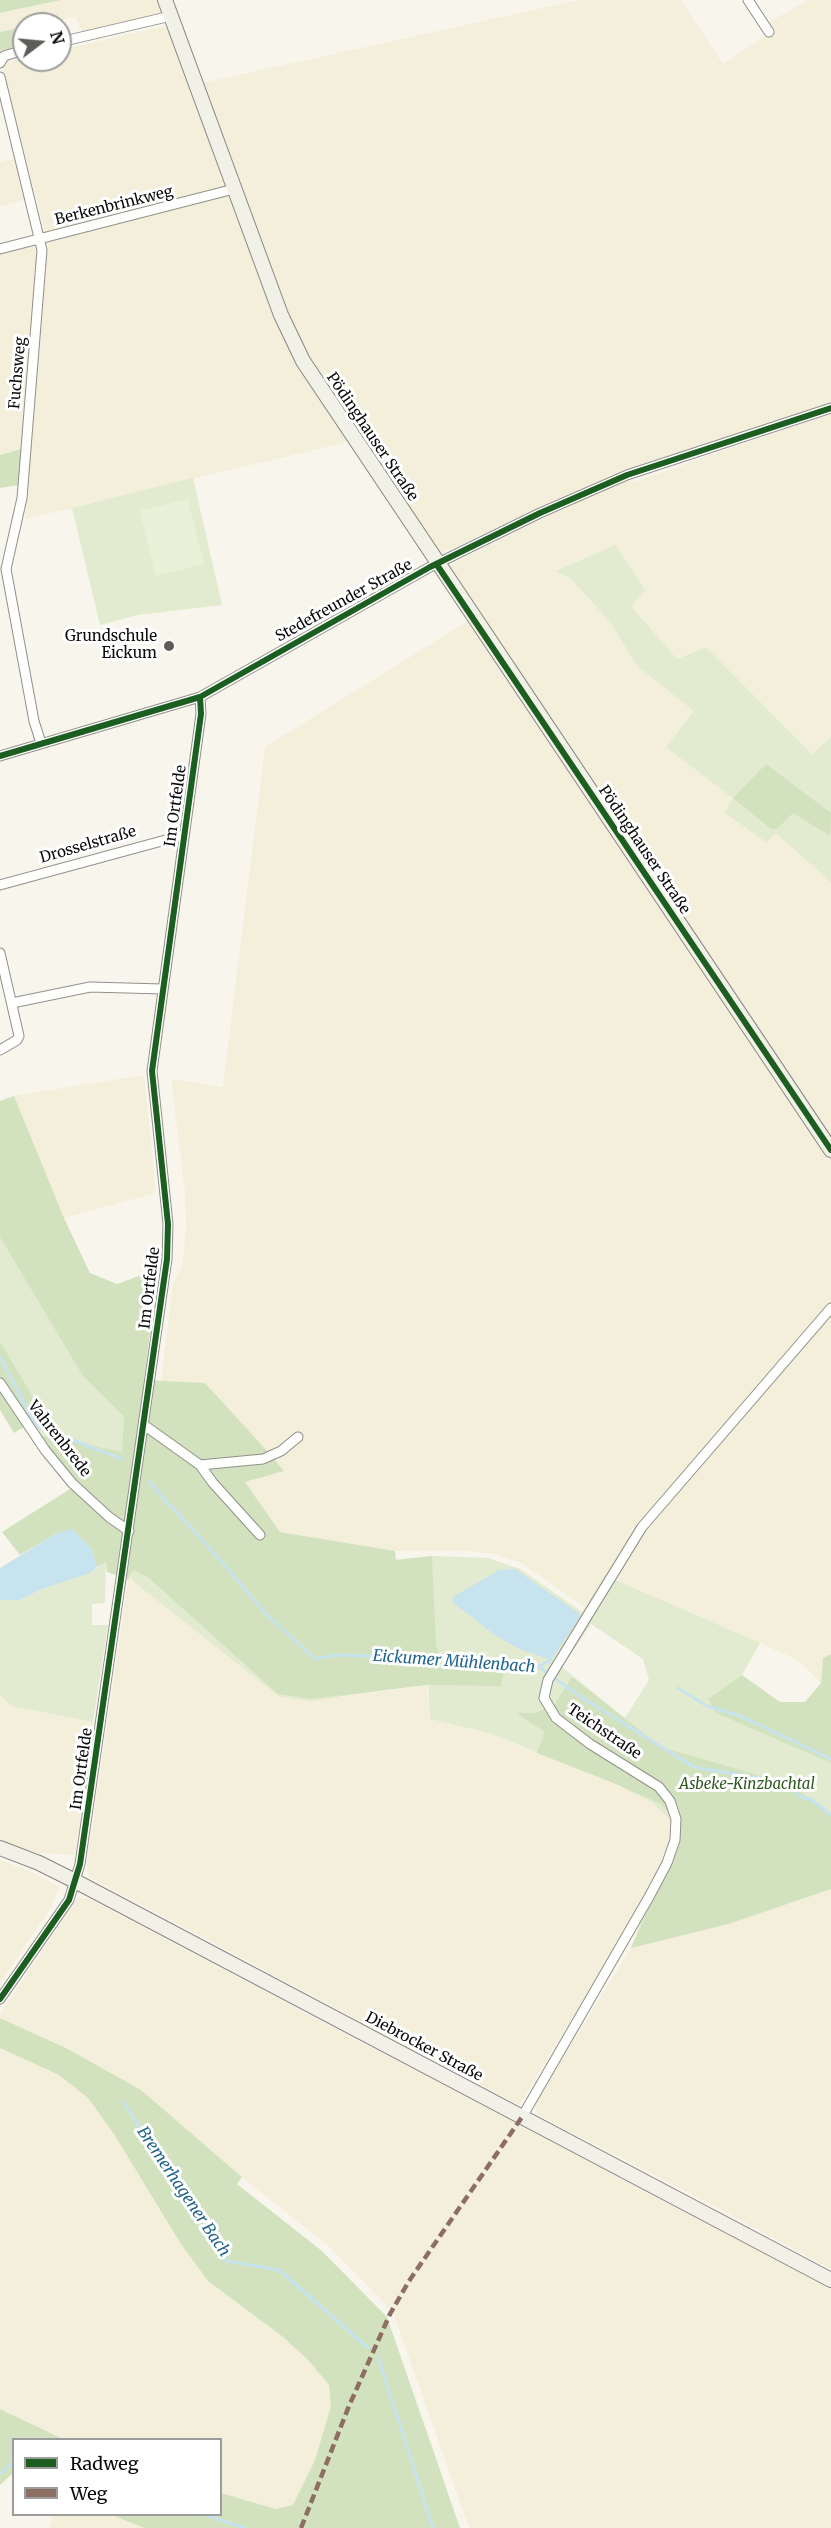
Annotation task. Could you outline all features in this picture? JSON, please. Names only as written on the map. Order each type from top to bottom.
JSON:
[{"type":"street","name":"Pödinghauser Straße","points":[[165,0],[280,315],[303,361],[437,565],[831,1150]]},
{"type":"street","points":[[748,0],[769,32]]},
{"type":"street","points":[[72,39],[171,16]]},
{"type":"street","points":[[0,63],[4,56],[12,54]]},
{"type":"street","name":"Fuchsweg","points":[[0,77],[42,250],[23,487],[6,570],[34,721],[41,744]]},
{"type":"street","name":"Berkenbrinkweg","points":[[0,249],[234,189]]},
{"type":"street","name":"Stedefreunder Straße","points":[[0,756],[200,697],[371,599],[540,513],[627,475],[831,408]]},
{"type":"street","name":"Im Ortfelde","points":[[0,1999],[69,1900],[80,1864],[168,1243],[166,1198],[152,1079],[201,714],[200,697]]},
{"type":"street","name":"Drosselstraße","points":[[0,885],[184,835]]},
{"type":"street","points":[[0,953],[19,1036],[17,1040],[0,1050]]},
{"type":"street","points":[[12,1003],[90,987],[163,989]]},
{"type":"street","name":"Teichstraße","points":[[522,2117],[649,1897],[675,1840],[676,1819],[670,1801],[659,1787],[590,1744],[556,1718],[544,1698],[547,1683],[642,1527],[831,1308]]},
{"type":"street","name":"Vahrenbrede","points":[[0,1383],[45,1450],[72,1482],[129,1531]]},
{"type":"street","points":[[144,1425],[200,1465],[260,1535]]},
{"type":"street","points":[[200,1465],[263,1459],[281,1451],[298,1437]]},
{"type":"street","name":"Diebrocker Straße","points":[[0,1848],[39,1863],[75,1881],[831,2280]]},
{"type":"shaded area","points":[[61,0],[157,0],[163,16],[83,33],[75,17],[72,18],[72,12],[12,12],[12,30],[0,32],[0,13]]},
{"type":"shaded area","points":[[579,0],[681,0],[723,64],[774,30],[769,22],[809,0],[831,0],[831,404],[627,469],[537,508],[450,550],[438,552],[320,377],[293,329],[202,83]]},
{"type":"shaded area","points":[[170,25],[281,331],[297,363],[351,441],[25,519],[48,244],[1,63],[12,61],[12,72],[72,72],[72,47]]},
{"type":"shaded area","points":[[16,158],[27,199],[0,206],[0,162]]},
{"type":"shaded area","points":[[38,245],[21,449],[0,455],[0,254]]},
{"type":"shaded area","points":[[831,413],[831,737],[812,754],[706,647],[677,659],[631,606],[571,579],[610,622],[637,666],[695,711],[666,747],[831,836],[831,1653],[823,1658],[821,1683],[796,1659],[606,1575],[585,1607],[521,1563],[495,1554],[467,1551],[395,1551],[280,1532],[245,1482],[283,1470],[205,1383],[161,1381],[173,1284],[182,1267],[186,1230],[185,1192],[171,1079],[223,1087],[265,747],[476,616],[452,576],[450,568],[456,562],[547,516],[628,480],[637,481]]},
{"type":"shaded area","points":[[144,1075],[156,1193],[64,1218],[14,1096]]},
{"type":"shaded area","points":[[133,1569],[341,1697],[427,1685],[430,1719],[489,1733],[616,1784],[661,1804],[673,1818],[673,1842],[618,1942],[519,2105],[89,1877],[87,1863],[128,1580]]},
{"type":"shaded area","points":[[0,1695],[11,1706],[93,1722],[75,1855],[38,1853],[0,1840]]},
{"type":"shaded area","points":[[0,1860],[34,1873],[59,1887],[51,1908],[0,1983]]},
{"type":"shaded area","points":[[831,1889],[831,2269],[538,2115],[534,2104],[631,1948],[728,1924]]},
{"type":"shaded area","points":[[78,1898],[87,1898],[831,2289],[831,2528],[469,2528],[393,2312],[327,2245],[242,2177],[141,2090],[66,2048],[0,2018],[0,2014]]},
{"type":"shaded area","points":[[0,2048],[59,2075],[88,2098],[114,2134],[208,2281],[283,2337],[308,2360],[329,2385],[331,2406],[315,2460],[293,2505],[276,2509],[222,2493],[222,2438],[61,2438],[0,2409]]},
{"type":"shaded area","points":[[53,2516],[114,2516],[144,2528],[49,2528]]},
{"type":"green space","points":[[0,0],[61,0],[0,13]]},
{"type":"green space","points":[[12,30],[12,48],[0,51],[0,32]]},
{"type":"green space","points":[[21,449],[19,485],[0,488],[0,455]]},
{"type":"green space","points":[[193,478],[222,605],[138,615],[100,625],[72,508]]},
{"type":"green space","points":[[188,499],[204,564],[156,576],[140,511]]},
{"type":"green space","points":[[615,545],[645,590],[631,606],[677,659],[706,647],[812,754],[831,737],[831,882],[776,833],[766,842],[725,813],[733,798],[666,747],[694,711],[637,666],[610,622],[571,579],[556,571]]},
{"type":"green space","points":[[766,764],[831,813],[830,836],[793,813],[777,829],[771,829],[733,798]]},
{"type":"green space","points":[[14,1096],[64,1218],[90,1273],[117,1284],[158,1269],[144,1380],[205,1383],[269,1453],[284,1471],[245,1482],[280,1532],[395,1551],[396,1560],[432,1556],[436,1645],[443,1662],[505,1665],[501,1686],[427,1685],[311,1699],[278,1694],[149,1578],[133,1570],[128,1580],[107,1572],[106,1562],[97,1567],[92,1549],[57,1533],[20,1555],[2,1532],[70,1489],[26,1426],[14,1433],[0,1410],[0,1342],[36,1402],[34,1422],[41,1435],[122,1452],[124,1416],[83,1376],[0,1237],[0,1101]]},
{"type":"green space","name":"Asbeke-Kinzbachtal","points":[[0,1102],[63,1217],[97,1292],[143,1381],[243,1481],[279,1534],[395,1560],[432,1556],[488,1558],[520,1569],[582,1612],[605,1575],[760,1643],[742,1675],[736,1679],[779,1703],[806,1703],[822,1684],[831,1655],[831,1889],[728,1924],[631,1948],[672,1841],[670,1819],[653,1803],[614,1783],[489,1733],[430,1719],[428,1684],[310,1701],[280,1697],[134,1582],[44,1435],[41,1435],[34,1422],[35,1411],[0,1355]],"holes":[[[591,1624],[643,1659],[649,1680],[625,1718],[562,1667]]]},
{"type":"green space","points":[[106,1562],[105,1603],[92,1604],[92,1625],[108,1625],[93,1722],[11,1706],[0,1695],[0,1600],[20,1600],[42,1589],[89,1573]]},
{"type":"green space","points":[[831,1654],[831,1763],[716,1713],[708,1699],[742,1675],[780,1702],[805,1702],[821,1683],[823,1658]]},
{"type":"green space","points":[[572,1677],[661,1747],[789,1784],[831,1814],[831,1889],[728,1924],[631,1948],[680,1840],[673,1818],[661,1804],[537,1753],[545,1732],[516,1713],[535,1713],[555,1704]]},
{"type":"green space","points":[[0,2018],[66,2048],[141,2090],[242,2177],[237,2184],[322,2251],[387,2317],[460,2528],[144,2528],[114,2516],[222,2516],[222,2493],[276,2509],[293,2505],[315,2460],[331,2406],[329,2385],[308,2360],[283,2337],[208,2281],[181,2244],[114,2134],[88,2098],[59,2075],[0,2048]]},
{"type":"green space","points":[[0,2409],[61,2438],[12,2438],[12,2474],[0,2485]]},
{"type":"water","points":[[72,1529],[92,1549],[97,1567],[90,1573],[42,1589],[20,1600],[0,1600],[0,1568],[57,1533]]},
{"type":"water","points":[[515,1569],[581,1615],[551,1660],[519,1649],[495,1635],[452,1602],[453,1597],[499,1570]]},
{"type":"waterway","name":"Eickumer Mühlenbach","points":[[0,1357],[36,1426],[122,1459]]},
{"type":"waterway","name":"Eickumer Mühlenbach","points":[[149,1482],[265,1613],[315,1659],[336,1655],[435,1658],[489,1667],[539,1667],[581,1697],[694,1767],[776,1781],[790,1786],[799,1796],[812,1800],[831,1815]]},
{"type":"waterway","points":[[539,1666],[551,1660]]},
{"type":"waterway","points":[[678,1688],[707,1706],[738,1715],[831,1759]]},
{"type":"waterway","name":"Bremerhagener Bach","points":[[123,2102],[227,2261],[279,2270],[368,2348]]},
{"type":"waterway","name":"Bremerhagener Bach","points":[[378,2357],[433,2528]]},
{"type":"waterway","name":"Bremerhagener Bach","points":[[0,2474],[12,2463]]},
{"type":"waterway","name":"Bremerhagener Bach","points":[[208,2516],[245,2528]]},
{"type":"marked path","points":[[301,2528],[349,2406],[390,2314],[409,2281],[522,2117]]},
{"type":"cycle path","points":[[0,756],[200,697],[430,567],[540,513],[627,475],[831,408]]},
{"type":"cycle path","points":[[437,565],[831,1150]]},
{"type":"cycle path","points":[[0,1999],[69,1900],[80,1864],[167,1259],[168,1224],[152,1071],[201,714],[200,697]]},
{"type":"place","name":"Grundschule Eickum","points":[[169,646]]}]
